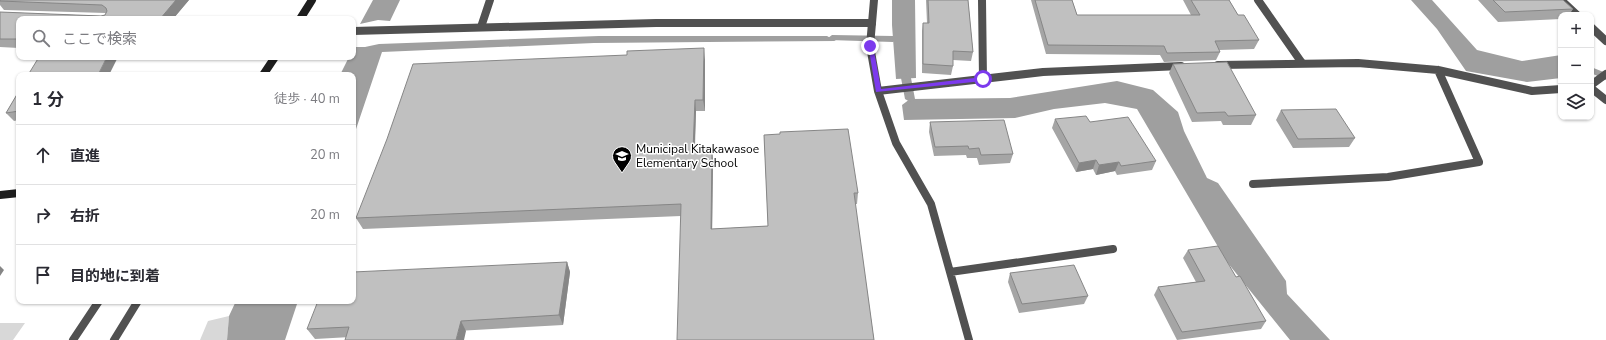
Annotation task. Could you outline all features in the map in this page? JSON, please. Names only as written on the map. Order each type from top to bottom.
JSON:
[{"type":"main road","points":[[302,16],[312,0]]},
{"type":"main road","points":[[265,72],[273,60]]},
{"type":"main road","points":[[0,195],[16,193]]},
{"type":"street","points":[[481,27],[490,0]]},
{"type":"street","points":[[874,0],[870,46],[878,91],[896,143],[931,204],[969,340]]},
{"type":"street","points":[[982,0],[983,79]]},
{"type":"street","points":[[1258,0],[1302,63]]},
{"type":"street","points":[[1561,0],[1574,12]]},
{"type":"street","points":[[356,31],[656,22],[872,26]]},
{"type":"street","points":[[1594,30],[1606,40]]},
{"type":"street","points":[[1210,65],[1358,63],[1438,70],[1532,91],[1558,88]]},
{"type":"street","points":[[878,91],[1043,72],[1186,66]]},
{"type":"street","points":[[1253,184],[1388,177],[1479,162],[1438,70]]},
{"type":"street","points":[[1592,84],[1606,74]]},
{"type":"street","points":[[1594,90],[1606,100]]},
{"type":"street","points":[[950,272],[1113,249]]},
{"type":"street","points":[[73,340],[97,304]]},
{"type":"street","points":[[114,340],[136,304]]},
{"type":"shaded area","points":[[373,0],[400,0],[390,21],[378,20],[360,24]]},
{"type":"shaded area","points":[[892,0],[915,0],[916,78],[896,79],[892,25]]},
{"type":"shaded area","points":[[1411,0],[1432,0],[1477,50],[1522,61],[1558,55],[1558,78],[1527,82],[1466,71],[1437,29]]},
{"type":"shaded area","points":[[599,36],[827,36],[836,41],[594,43],[382,52],[356,129],[356,72],[342,72],[348,60],[356,60],[356,47],[379,44]]},
{"type":"shaded area","points":[[1117,81],[1153,90],[1178,112],[1184,131],[1207,178],[1218,183],[1286,281],[1287,294],[1330,340],[1290,340],[1227,262],[1137,109],[1105,103],[1054,109],[1015,118],[904,120],[902,105],[910,99],[1010,98]]},
{"type":"shaded area","points":[[235,304],[297,304],[285,340],[227,340],[229,316]]},
{"type":"shaded area","points":[[229,316],[227,340],[200,340],[208,321]]},
{"type":"shaded area","points":[[0,323],[25,323],[13,340],[0,340]]},
{"type":"building","points":[[176,0],[163,16],[101,16],[105,15],[107,11],[102,5],[0,1]]},
{"type":"building","points":[[928,0],[968,0],[973,52],[953,51],[953,66],[923,64],[923,23],[929,23]]},
{"type":"building","points":[[1035,0],[1072,0],[1077,15],[1200,15],[1191,0],[1229,0],[1238,15],[1244,15],[1259,40],[1215,41],[1220,52],[1167,53],[1164,46],[1048,45]]},
{"type":"building","points":[[1493,0],[1563,0],[1573,9],[1505,12]]},
{"type":"building","points":[[0,12],[101,16],[16,16],[16,39],[0,39]]},
{"type":"building","points":[[704,48],[703,100],[695,100],[693,150],[712,149],[711,229],[768,226],[764,135],[780,134],[780,132],[848,129],[858,193],[854,193],[874,340],[677,340],[681,204],[356,218],[387,139],[413,64],[627,55],[627,51]]},
{"type":"building","points":[[37,60],[106,60],[100,72],[30,72]]},
{"type":"building","points":[[1227,62],[1256,115],[1228,116],[1225,112],[1197,113],[1173,64]]},
{"type":"building","points":[[16,96],[16,111],[6,113]]},
{"type":"building","points":[[1336,109],[1355,138],[1298,139],[1281,110]]},
{"type":"building","points":[[1086,116],[1090,122],[1128,117],[1156,161],[1121,166],[1119,162],[1099,165],[1096,160],[1079,163],[1055,119]]},
{"type":"building","points":[[1004,120],[1013,154],[981,155],[979,148],[969,149],[968,146],[935,147],[930,122]]},
{"type":"building","points":[[1218,246],[1236,277],[1240,276],[1266,321],[1182,332],[1158,287],[1205,281],[1188,250]]},
{"type":"building","points":[[567,262],[559,315],[461,321],[456,340],[345,340],[349,327],[307,329],[317,304],[356,304],[356,272]]},
{"type":"building","points":[[1074,265],[1088,296],[1022,304],[1010,273]]},
{"type":"waterway","points":[[832,38],[893,39]]},
{"type":"waterway","points":[[1594,71],[1606,77]]},
{"type":"waterway","points":[[906,78],[910,99]]},
{"type":"place","name":"Municipal Kitakawasoe Elementary School","points":[[622,173]]},
{"type":"route","points":[[870,46],[878,91],[983,79]]}]
